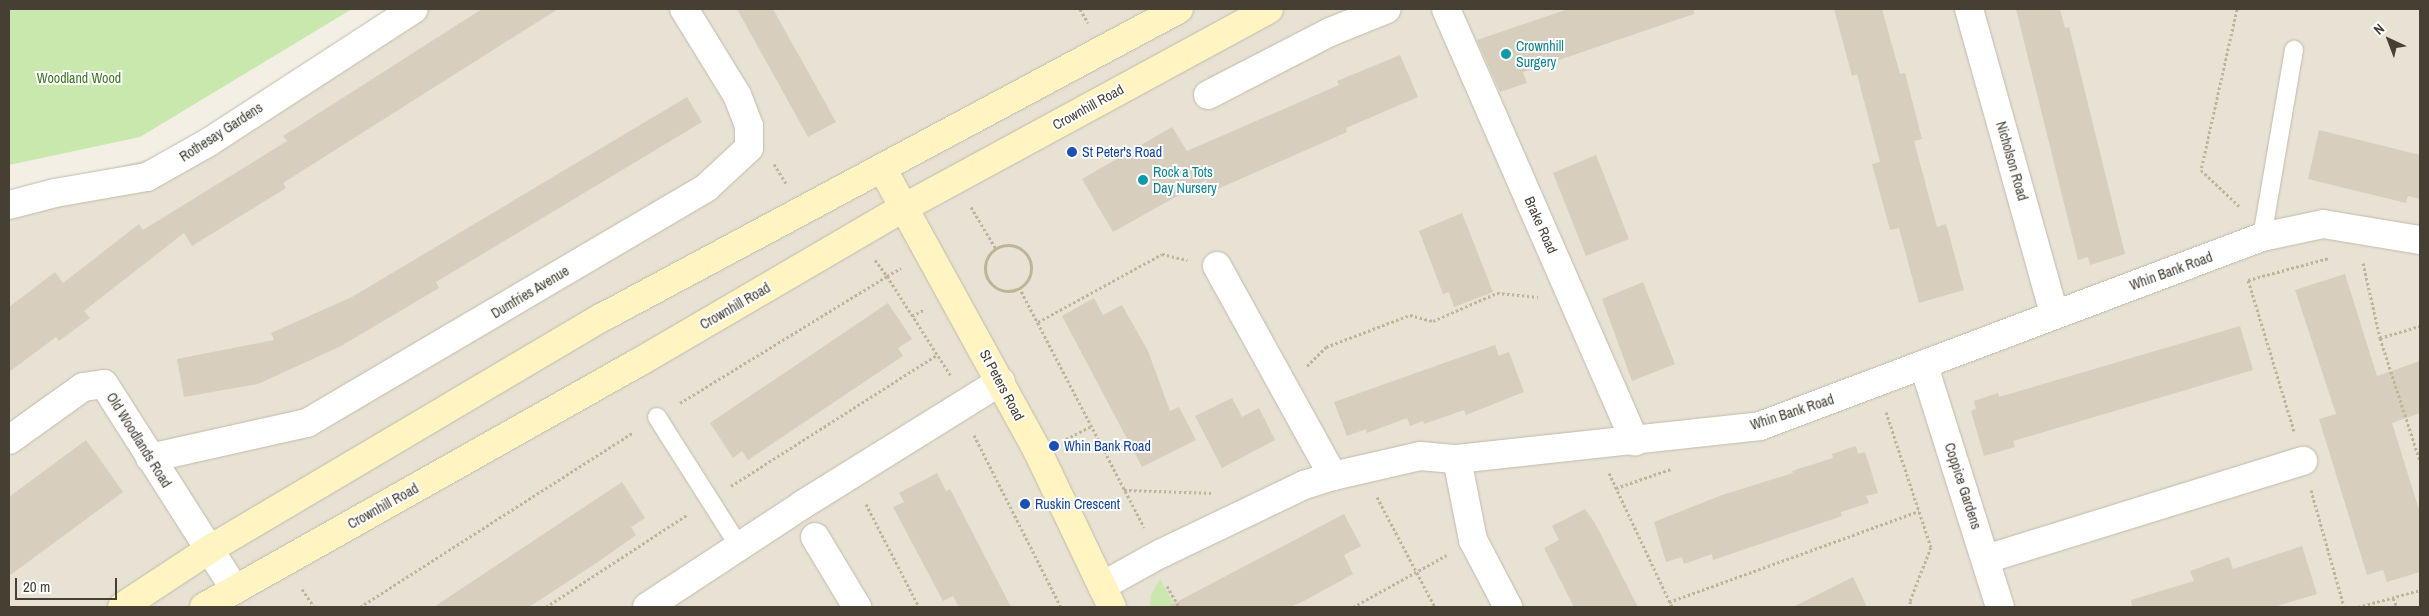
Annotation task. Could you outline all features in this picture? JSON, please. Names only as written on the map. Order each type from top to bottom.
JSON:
[{"type":"main road","points":[[122,607],[210,549],[611,313],[1179,9]]},
{"type":"main road","name":"Crownhill Road","points":[[204,607],[641,361],[905,207],[1269,9]]},
{"type":"main road","name":"St Peters Road","points":[[882,168],[1001,381],[1107,597]]},
{"type":"street","name":"Rothesay Gardens","points":[[9,205],[55,193],[147,177],[209,142],[414,9]]},
{"type":"street","name":"Dumfries Avenue","points":[[150,458],[307,423],[707,187],[749,148],[749,126],[737,95],[684,9]]},
{"type":"street","points":[[1208,95],[1330,32],[1388,9]]},
{"type":"street","name":"Brake Road","points":[[1446,9],[1635,441]]},
{"type":"street","name":"Nicholson Road","points":[[1969,9],[2054,314]]},
{"type":"street","name":"Whin Bank Road","points":[[1107,597],[1160,554],[1304,485],[1333,476],[1420,456],[1457,459],[1760,426],[1924,366],[2263,233],[2323,224],[2420,240]]},
{"type":"street","points":[[1217,266],[1285,386],[1333,476]]},
{"type":"street","name":"Coppice Gardens","points":[[1924,366],[2000,607]]},
{"type":"street","points":[[647,607],[739,546],[1001,381]]},
{"type":"street","name":"Old Woodlands Road","points":[[9,440],[83,387],[104,384],[210,549],[234,590]]},
{"type":"street","points":[[1457,459],[1474,540],[1508,607]]},
{"type":"street","points":[[1986,559],[2303,461]]},
{"type":"street","points":[[815,537],[857,607]]},
{"type":"lane","points":[[2263,233],[2294,50]]},
{"type":"lane","points":[[657,418],[739,546]]},
{"type":"path","points":[[2237,9],[2201,170],[2263,233]]},
{"type":"path","points":[[955,180],[996,249]]},
{"type":"path","points":[[1015,246],[1027,256],[1030,270],[1019,287],[1006,291],[988,280],[985,265],[996,249],[1015,246]]},
{"type":"path","points":[[1038,322],[1162,254],[1217,266]]},
{"type":"path","points":[[2331,257],[2248,280],[2303,461],[2344,607]]},
{"type":"path","points":[[2361,257],[2380,338],[2420,461]]},
{"type":"path","points":[[1019,287],[1123,490],[1160,554]]},
{"type":"path","points":[[1285,386],[1326,347],[1410,315],[1433,321],[1497,293],[1574,301]]},
{"type":"path","points":[[2380,338],[2420,326]]},
{"type":"path","points":[[546,607],[937,355]]},
{"type":"path","points":[[1884,406],[1931,547],[1910,601],[1911,607]]},
{"type":"path","points":[[974,434],[1061,607]]},
{"type":"path","points":[[1362,470],[1435,607]]},
{"type":"path","points":[[1616,488],[1672,607]]},
{"type":"path","points":[[1123,490],[1219,493]]},
{"type":"path","points":[[866,504],[919,607]]},
{"type":"path","points":[[1669,602],[1919,512]]},
{"type":"path","points":[[1353,607],[1474,540]]},
{"type":"path","points":[[2358,607],[2420,590]]},
{"type":"path","points":[[2393,598],[2397,607]]},
{"type":"shaded area","points":[[390,9],[2420,9],[2420,607],[9,607],[9,196],[163,155]]},
{"type":"green space","name":"Woodland Wood","points":[[9,9],[352,9],[140,137],[9,165]]},
{"type":"green space","points":[[1160,579],[1175,607],[1150,607],[1151,595]]},
{"type":"building","points":[[482,9],[558,9],[283,183],[286,188],[192,246],[184,233],[84,311],[90,318],[59,341],[56,337],[9,372],[9,307],[55,272],[63,283],[139,224],[143,230],[287,141],[283,136]]},
{"type":"building","points":[[737,9],[773,9],[836,122],[808,137]]},
{"type":"building","points":[[1568,9],[1694,9],[1694,14],[1523,72],[1527,83],[1500,92],[1477,40]]},
{"type":"building","points":[[1834,9],[1882,9],[1900,74],[1905,73],[1922,139],[1914,141],[1937,227],[1946,224],[1964,290],[1919,303],[1899,228],[1890,230],[1872,164],[1880,162],[1857,74],[1852,76]]},
{"type":"building","points":[[2016,9],[2060,9],[2065,28],[2069,27],[2125,254],[2090,265],[2088,257],[2078,260]]},
{"type":"building","points":[[1400,55],[1418,97],[1346,128],[1347,132],[1211,192],[1206,180],[1113,232],[1082,179],[1172,127],[1187,151],[1339,85],[1337,81]]},
{"type":"building","points":[[687,97],[702,122],[436,282],[439,288],[341,346],[258,384],[184,397],[177,359],[274,340],[271,333],[352,297]]},
{"type":"building","points":[[2319,130],[2420,155],[2420,199],[2408,196],[2406,203],[2308,179]]},
{"type":"building","points":[[1596,155],[1629,239],[1586,256],[1553,173]]},
{"type":"building","points":[[1462,213],[1493,292],[1454,307],[1449,292],[1443,294],[1419,231]]},
{"type":"building","points":[[2345,274],[2377,376],[2420,361],[2420,413],[2392,423],[2420,513],[2420,572],[2387,582],[2383,570],[2367,575],[2319,419],[2336,414],[2295,290]]},
{"type":"building","points":[[1643,282],[1675,364],[1632,381],[1602,299]]},
{"type":"building","points":[[1094,298],[1103,315],[1122,305],[1148,351],[1170,411],[1179,407],[1196,440],[1142,467],[1062,316]]},
{"type":"building","points":[[888,303],[912,339],[898,348],[903,356],[748,460],[742,451],[733,458],[710,423]]},
{"type":"building","points":[[2240,326],[2253,370],[2013,441],[2015,447],[1984,456],[1971,411],[1976,409],[1974,401],[1998,393],[1999,397]]},
{"type":"building","points":[[1495,345],[1499,356],[1509,352],[1524,392],[1466,415],[1464,410],[1424,424],[1423,421],[1410,426],[1407,418],[1367,433],[1366,429],[1347,436],[1334,402]]},
{"type":"building","points":[[1232,398],[1242,417],[1259,408],[1275,440],[1222,468],[1195,416]]},
{"type":"building","points":[[86,440],[123,492],[9,576],[9,497]]},
{"type":"building","points":[[1856,446],[1858,454],[1865,452],[1878,493],[1866,496],[1869,503],[1841,512],[1842,516],[1713,560],[1712,554],[1684,564],[1682,557],[1666,562],[1654,522],[1722,495],[1793,473],[1792,471],[1833,458],[1832,454]]},
{"type":"building","points":[[937,473],[946,491],[950,489],[1011,607],[959,607],[953,596],[943,601],[893,507],[904,502],[899,493]]},
{"type":"building","points":[[622,482],[645,518],[631,527],[636,535],[598,562],[529,607],[434,607]]},
{"type":"building","points":[[1585,509],[1595,523],[1638,607],[1574,607],[1544,548],[1559,540],[1552,526]]},
{"type":"building","points":[[1344,514],[1361,546],[1344,555],[1353,574],[1304,601],[1290,607],[1167,607]]},
{"type":"building","points":[[2302,546],[2317,594],[2274,607],[2132,607],[2131,600],[2194,581],[2190,571],[2229,557],[2233,569]]},
{"type":"building","points":[[1853,577],[1867,607],[1793,607]]},
{"type":"place","name":"Crownhill Surgery","points":[[1506,54]]},
{"type":"place","name":"St Peter's Road","points":[[1072,152]]},
{"type":"place","name":"Rock a Tots Day Nursery","points":[[1143,180]]},
{"type":"place","name":"Whin Bank Road","points":[[1054,446]]},
{"type":"place","name":"Ruskin Crescent","points":[[1025,504]]}]
